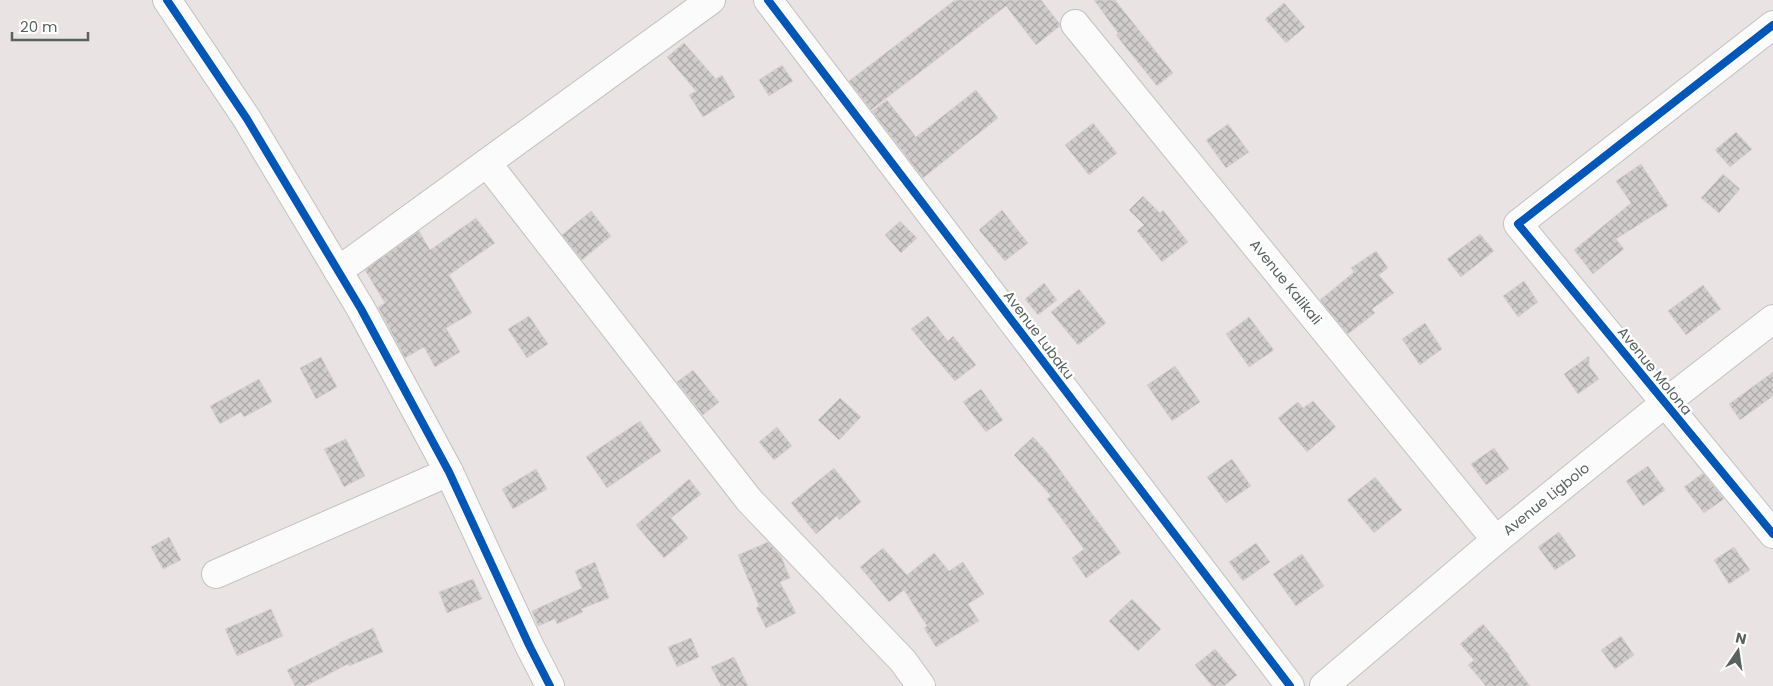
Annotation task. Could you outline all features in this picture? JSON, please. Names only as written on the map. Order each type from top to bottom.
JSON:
[{"type":"street","points":[[167,0],[247,119],[361,309],[449,472],[550,686]]},
{"type":"street","points":[[338,271],[488,164],[711,0]]},
{"type":"street","name":"Avenue Lubaku","points":[[768,0],[1290,686]]},
{"type":"street","name":"Avenue Kalikali","points":[[1075,24],[1496,540]]},
{"type":"street","name":"Avenue Molona","points":[[1773,25],[1518,224],[1773,534]]},
{"type":"street","points":[[488,164],[750,500],[903,661],[921,686]]},
{"type":"street","name":"Avenue Ligbolo","points":[[1324,686],[1496,540],[1665,403],[1773,319]]},
{"type":"street","points":[[216,574],[449,472]]},
{"type":"building","points":[[955,0],[1041,0],[1060,26],[1036,45],[1006,6],[871,110],[849,81]]},
{"type":"building","points":[[1094,0],[1115,0],[1173,73],[1157,86],[1116,35],[1118,33]]},
{"type":"building","points":[[1284,3],[1305,27],[1286,43],[1265,19]]},
{"type":"building","points":[[684,43],[716,79],[722,75],[735,97],[703,117],[689,95],[696,91],[667,57]]},
{"type":"building","points":[[782,65],[793,81],[769,96],[759,80]]},
{"type":"building","points":[[976,90],[998,118],[923,178],[872,111],[887,100],[916,137]]},
{"type":"building","points":[[1093,123],[1117,153],[1089,175],[1065,145]]},
{"type":"building","points":[[1228,124],[1249,152],[1226,168],[1206,140]]},
{"type":"building","points":[[1736,132],[1752,149],[1730,167],[1715,150]]},
{"type":"building","points":[[1641,164],[1668,206],[1616,239],[1624,249],[1593,274],[1574,250],[1631,203],[1616,181]]},
{"type":"building","points":[[1723,174],[1740,189],[1719,213],[1701,198]]},
{"type":"building","points":[[1143,196],[1160,213],[1163,210],[1188,242],[1162,262],[1137,231],[1144,225],[1129,210]]},
{"type":"building","points":[[1002,210],[1028,243],[1005,261],[979,230]]},
{"type":"building","points":[[591,211],[611,236],[582,260],[562,235]]},
{"type":"building","points":[[476,218],[495,243],[449,275],[472,313],[446,328],[460,352],[435,367],[424,347],[405,358],[378,307],[385,303],[365,270],[419,231],[430,250]]},
{"type":"building","points":[[900,221],[917,238],[901,253],[885,235]]},
{"type":"building","points":[[1480,234],[1494,251],[1461,277],[1447,259]]},
{"type":"building","points":[[1376,251],[1388,268],[1379,275],[1394,293],[1372,309],[1375,313],[1348,334],[1320,300],[1354,272],[1351,268]]},
{"type":"building","points":[[1524,281],[1538,302],[1518,317],[1503,296]]},
{"type":"building","points":[[1044,283],[1057,300],[1038,315],[1025,299]]},
{"type":"building","points":[[1703,285],[1721,309],[1686,335],[1668,311]]},
{"type":"building","points":[[1079,289],[1106,323],[1078,345],[1051,312]]},
{"type":"building","points":[[529,316],[548,344],[527,358],[508,329]]},
{"type":"building","points":[[928,316],[948,341],[953,336],[976,365],[955,381],[911,329]]},
{"type":"building","points":[[1249,317],[1274,350],[1249,367],[1226,334]]},
{"type":"building","points":[[1425,323],[1442,349],[1420,365],[1402,339]]},
{"type":"building","points":[[1589,356],[1589,366],[1599,379],[1578,394],[1564,374]]},
{"type":"building","points":[[321,357],[337,387],[316,399],[300,368]]},
{"type":"building","points":[[1175,366],[1200,402],[1172,421],[1147,385]]},
{"type":"building","points":[[693,370],[719,402],[703,415],[677,382]]},
{"type":"building","points":[[1773,372],[1773,396],[1740,420],[1729,404]]},
{"type":"building","points":[[259,379],[272,402],[244,417],[241,412],[220,424],[210,406]]},
{"type":"building","points":[[981,389],[1003,420],[986,432],[963,402]]},
{"type":"building","points":[[840,398],[861,417],[839,440],[818,420]]},
{"type":"building","points":[[1313,401],[1336,427],[1307,452],[1278,418],[1298,402],[1303,408]]},
{"type":"building","points":[[640,421],[661,451],[607,488],[586,457]]},
{"type":"building","points":[[777,427],[792,446],[774,460],[759,442]]},
{"type":"building","points":[[1033,437],[1046,451],[1121,553],[1086,578],[1072,558],[1084,549],[1047,499],[1051,496],[1014,455]]},
{"type":"building","points":[[346,439],[365,476],[344,487],[324,449]]},
{"type":"building","points":[[1494,448],[1509,469],[1486,485],[1471,464]]},
{"type":"building","points":[[1232,459],[1251,486],[1226,503],[1207,477]]},
{"type":"building","points":[[1648,466],[1665,490],[1643,506],[1626,481]]},
{"type":"building","points":[[834,468],[861,502],[839,520],[837,516],[816,534],[791,503]]},
{"type":"building","points":[[536,469],[547,489],[513,509],[502,489]]},
{"type":"building","points":[[1703,473],[1724,499],[1704,513],[1684,487]]},
{"type":"building","points":[[1375,477],[1402,510],[1374,533],[1347,500]]},
{"type":"building","points":[[689,479],[701,494],[671,518],[688,538],[664,558],[636,525]]},
{"type":"building","points":[[1559,532],[1576,556],[1555,570],[1538,547]]},
{"type":"building","points":[[169,537],[181,560],[163,569],[151,547]]},
{"type":"building","points":[[768,542],[781,556],[790,578],[780,582],[796,613],[766,628],[756,608],[759,606],[738,555]]},
{"type":"building","points":[[1256,543],[1270,562],[1243,581],[1229,562]]},
{"type":"building","points":[[1734,547],[1750,570],[1729,584],[1714,560]]},
{"type":"building","points":[[883,548],[907,575],[934,553],[949,571],[963,562],[984,594],[968,604],[979,621],[936,647],[924,628],[927,626],[904,590],[889,602],[860,567]]},
{"type":"building","points":[[1302,554],[1324,586],[1296,606],[1273,574]]},
{"type":"building","points":[[595,562],[609,598],[581,609],[583,612],[557,624],[555,619],[538,626],[532,611],[582,588],[575,571]]},
{"type":"building","points":[[473,579],[482,599],[447,613],[439,592]]},
{"type":"building","points":[[1132,599],[1161,629],[1138,651],[1109,621]]},
{"type":"building","points":[[271,609],[283,636],[237,656],[225,629]]},
{"type":"building","points":[[1483,624],[1510,656],[1530,686],[1486,686],[1468,665],[1474,660],[1460,644]]},
{"type":"building","points":[[373,628],[383,652],[349,666],[348,664],[306,686],[295,686],[287,670]]},
{"type":"building","points":[[1621,636],[1634,655],[1615,669],[1601,650]]},
{"type":"building","points":[[691,638],[699,657],[677,667],[668,647]]},
{"type":"building","points":[[1215,649],[1237,675],[1224,686],[1212,686],[1195,665]]},
{"type":"building","points":[[734,657],[748,686],[721,686],[711,667]]},
{"type":"cycle path","points":[[167,0],[247,119],[361,309],[449,472],[550,686]]},
{"type":"cycle path","points":[[768,0],[1290,686]]},
{"type":"cycle path","points":[[1773,25],[1518,224],[1773,534]]}]
